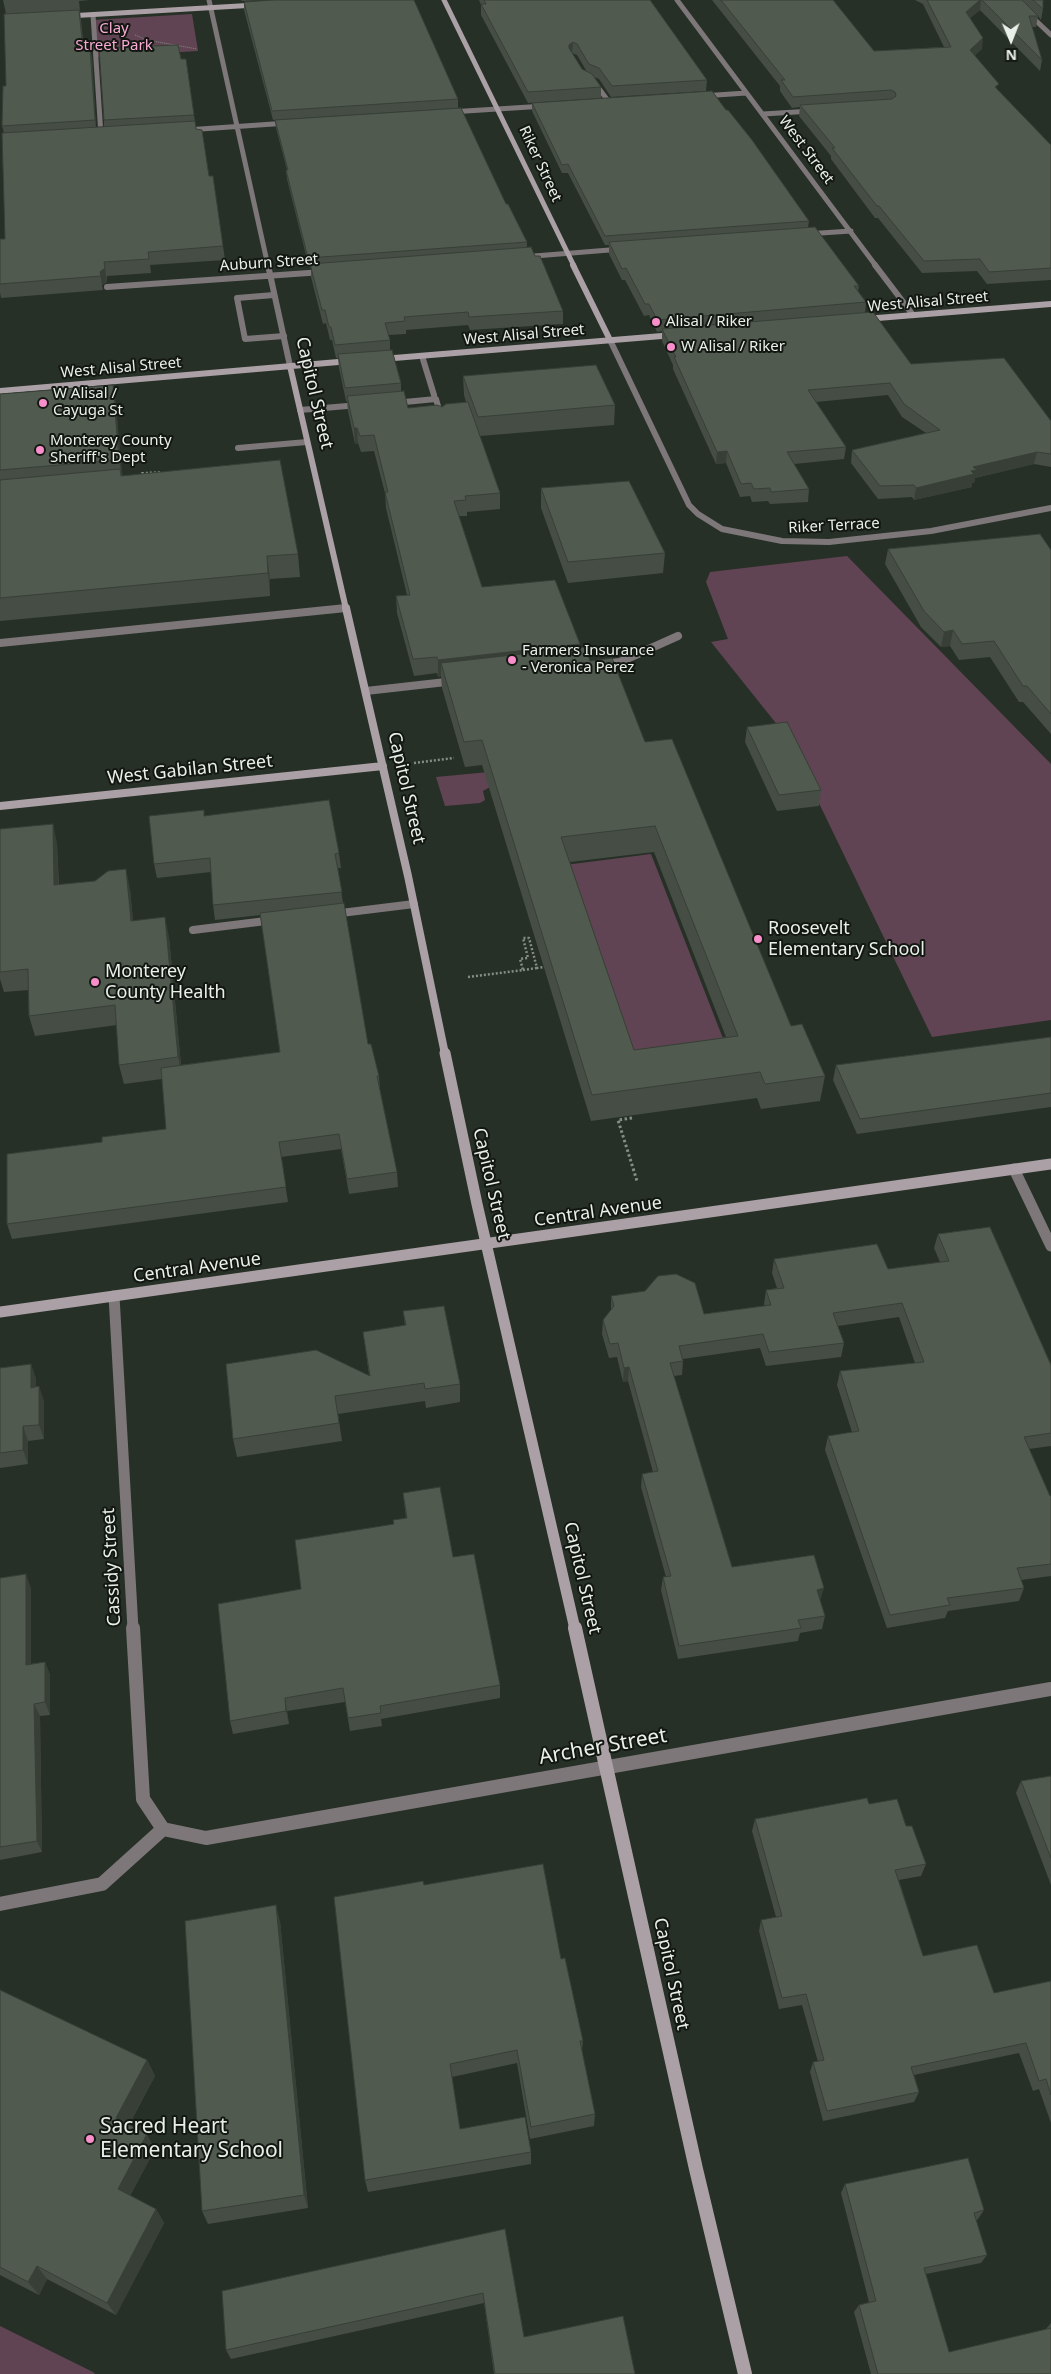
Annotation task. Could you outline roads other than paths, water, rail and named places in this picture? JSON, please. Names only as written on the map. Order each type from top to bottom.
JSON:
[{"type":"street","name":"Capitol Street","points":[[209,0],[269,276],[414,904],[487,1244],[607,1767],[696,2169],[745,2374]]},
{"type":"street","name":"Riker Street","points":[[444,0],[610,340]]},
{"type":"street","name":"West Street","points":[[677,0],[913,315]]},
{"type":"street","points":[[1014,0],[1051,35]]},
{"type":"street","points":[[65,16],[260,5]]},
{"type":"street","points":[[92,15],[101,135]]},
{"type":"street","points":[[586,78],[595,82],[609,102]]},
{"type":"street","points":[[697,96],[746,93]]},
{"type":"street","points":[[599,103],[619,101]]},
{"type":"street","points":[[440,113],[551,106]]},
{"type":"street","points":[[763,114],[822,110]]},
{"type":"street","points":[[178,130],[294,123]]},
{"type":"street","points":[[92,136],[111,134]]},
{"type":"street","points":[[802,234],[851,231]]},
{"type":"street","points":[[517,257],[625,248]]},
{"type":"street","name":"Auburn Street","points":[[107,287],[331,271]]},
{"type":"street","points":[[274,295],[237,298],[244,339],[284,336]]},
{"type":"street","name":"West Alisal Street","points":[[854,320],[1051,304]]},
{"type":"street","name":"West Alisal Street","points":[[375,360],[686,334]]},
{"type":"street","name":"Riker Terrace","points":[[610,340],[689,505],[698,514],[722,528],[760,538],[782,541],[829,542],[932,531],[1051,508]]},
{"type":"street","points":[[422,356],[434,395]]},
{"type":"street","name":"West Alisal Street","points":[[0,391],[356,361]]},
{"type":"street","points":[[390,403],[436,399],[442,418]]},
{"type":"street","points":[[300,410],[371,404]]},
{"type":"street","points":[[238,448],[307,442]]},
{"type":"street","points":[[0,643],[346,608]]},
{"type":"street","points":[[591,665],[620,662],[678,636]]},
{"type":"street","points":[[366,691],[465,680]]},
{"type":"street","name":"West Gabilan Street","points":[[0,806],[383,766]]},
{"type":"street","points":[[318,915],[414,904]]},
{"type":"street","points":[[193,930],[280,920]]},
{"type":"street","name":"Central Avenue","points":[[0,1312],[1051,1164]]},
{"type":"street","points":[[1014,1169],[1051,1246]]},
{"type":"street","name":"Cassidy Street","points":[[114,1296],[143,1799],[163,1829]]},
{"type":"street","name":"Archer Street","points":[[163,1829],[206,1838],[1051,1689]]},
{"type":"street","points":[[0,1904],[102,1884],[163,1829]]},
{"type":"place","name":"Alisal / Riker","points":[[656,322]]},
{"type":"place","name":"W Alisal / Riker","points":[[671,347]]},
{"type":"place","name":"W Alisal / Cayuga St","points":[[43,403]]},
{"type":"place","name":"Monterey County Sheriff's Dept","points":[[40,450]]},
{"type":"place","name":"Farmers Insurance - Veronica Perez","points":[[512,660]]},
{"type":"place","name":"Roosevelt Elementary School","points":[[758,939]]},
{"type":"place","name":"Monterey County Health","points":[[95,982]]},
{"type":"place","name":"Sacred Heart Elementary School","points":[[90,2139]]},
{"type":"park label","name":"Clay Street Park","points":[[114,38]]}]
